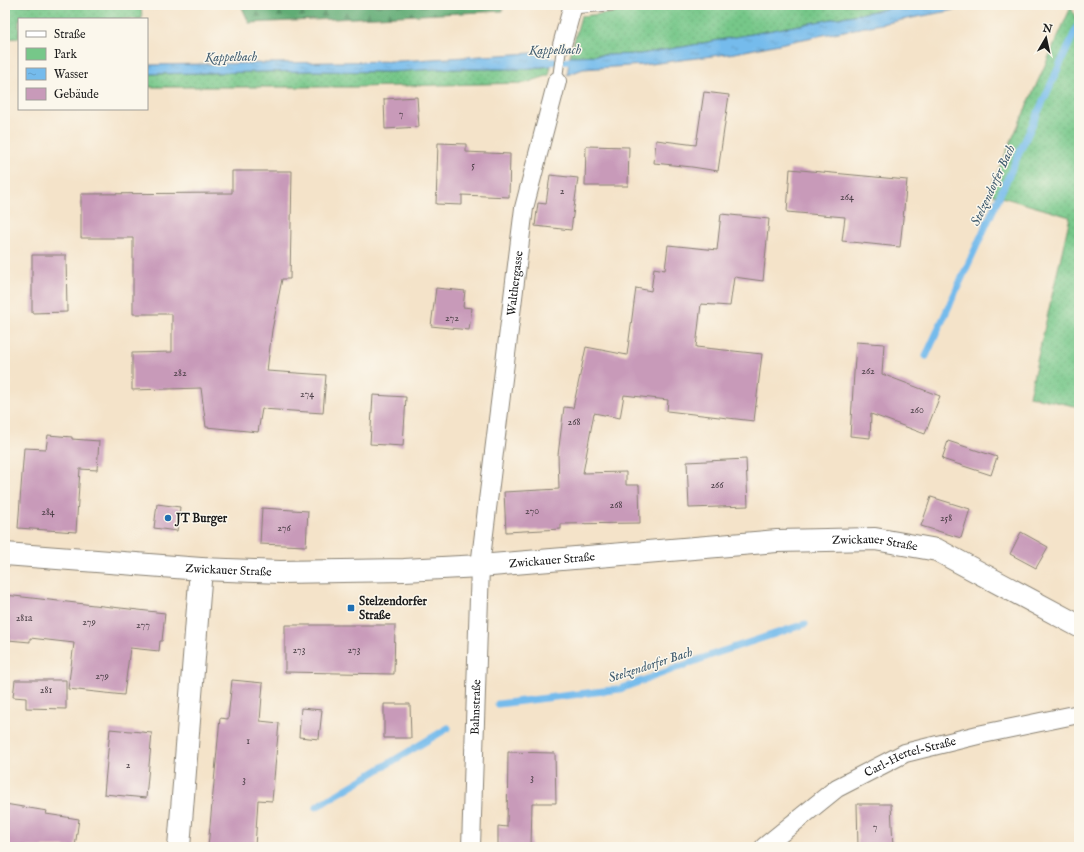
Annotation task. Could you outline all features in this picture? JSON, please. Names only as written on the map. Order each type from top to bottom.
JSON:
[{"type":"main road","name":"Zwickauer Straße","points":[[5,554],[201,569],[280,572],[404,570],[480,566],[777,541],[876,539],[937,550],[1079,626]]},
{"type":"main road","points":[[179,847],[201,569]]},
{"type":"street","name":"Walthergasse","points":[[562,46],[572,7]]},
{"type":"street","name":"Walthergasse","points":[[480,566],[524,208],[557,81]]},
{"type":"street","name":"Bahnstraße","points":[[471,847],[480,566]]},
{"type":"street","name":"Carl-Hertel-Straße","points":[[764,847],[838,788],[904,753],[1076,714]]},
{"type":"lane","points":[[572,7],[621,5]]},
{"type":"lane","name":"Walthergasse","points":[[557,81],[562,46]]},
{"type":"green space","points":[[5,5],[141,5],[142,18],[18,18],[18,38],[5,39]]},
{"type":"green space","points":[[241,5],[502,5],[503,11],[249,23]]},
{"type":"green space","points":[[692,5],[907,5],[640,54],[570,56],[581,16]]},
{"type":"green space","points":[[1071,7],[1079,27],[1079,407],[1029,396],[1070,217],[988,193]]},
{"type":"green space","points":[[551,66],[549,75],[526,83],[355,87],[148,87],[148,74],[313,71],[390,72],[438,69],[523,69]]},
{"type":"water","points":[[907,5],[980,5],[735,53],[643,65],[583,69],[567,75],[570,56],[640,54]]},
{"type":"water","points":[[549,52],[551,66],[523,69],[438,69],[390,72],[313,71],[148,74],[148,65],[399,61]]},
{"type":"building","points":[[704,92],[729,95],[718,171],[654,163],[656,140],[696,145]]},
{"type":"building","points":[[417,97],[419,127],[385,129],[384,99]]},
{"type":"building","points":[[438,143],[466,144],[466,152],[510,154],[509,197],[462,195],[462,205],[436,204]]},
{"type":"building","points":[[586,146],[629,147],[628,186],[585,186]]},
{"type":"building","points":[[790,169],[907,180],[900,247],[842,241],[845,217],[787,212]]},
{"type":"building","points":[[232,171],[292,171],[290,279],[282,279],[272,330],[267,371],[326,375],[323,413],[262,409],[258,432],[206,427],[201,388],[132,390],[132,353],[172,352],[172,314],[133,314],[133,238],[81,238],[81,194],[232,193]]},
{"type":"building","points":[[550,175],[578,178],[571,230],[535,226],[538,203],[546,204]]},
{"type":"building","points":[[721,214],[769,219],[763,281],[734,277],[730,306],[701,304],[696,347],[762,354],[754,421],[667,411],[668,400],[624,395],[620,418],[594,413],[583,473],[626,472],[626,485],[639,485],[640,523],[561,524],[561,529],[506,532],[504,492],[559,489],[558,455],[564,407],[573,408],[586,347],[627,355],[636,288],[651,291],[654,268],[665,270],[668,245],[717,250]]},
{"type":"building","points":[[32,255],[66,255],[67,312],[32,313]]},
{"type":"building","points":[[436,288],[465,291],[463,307],[472,308],[469,330],[431,326]]},
{"type":"building","points":[[856,342],[884,344],[882,374],[940,396],[925,434],[871,414],[870,438],[850,436]]},
{"type":"building","points":[[373,395],[406,397],[403,446],[370,444]]},
{"type":"building","points":[[48,435],[99,441],[97,470],[80,469],[76,532],[18,528],[24,448],[46,449]]},
{"type":"building","points":[[948,441],[997,457],[991,475],[942,459]]},
{"type":"building","points":[[746,459],[748,506],[689,508],[687,462]]},
{"type":"building","points":[[931,497],[970,509],[961,538],[921,526]]},
{"type":"building","points":[[157,504],[180,507],[177,531],[154,528]]},
{"type":"building","points":[[262,508],[308,511],[306,546],[260,544]]},
{"type":"building","points":[[1021,532],[1048,547],[1036,568],[1010,554]]},
{"type":"building","points":[[5,595],[165,613],[162,641],[160,641],[159,651],[130,648],[124,695],[68,689],[74,643],[30,638],[30,642],[8,640],[9,635],[5,635]]},
{"type":"building","points":[[285,625],[395,625],[394,674],[285,672]]},
{"type":"building","points":[[15,680],[66,680],[66,709],[26,708],[26,698],[13,697]]},
{"type":"building","points":[[232,680],[263,683],[260,721],[279,723],[272,801],[258,800],[255,847],[208,847],[220,718],[228,719]]},
{"type":"building","points":[[384,704],[410,704],[411,738],[384,738]]},
{"type":"building","points":[[301,708],[322,710],[319,739],[299,737]]},
{"type":"building","points":[[110,729],[152,733],[146,798],[104,794]]},
{"type":"building","points":[[508,752],[555,753],[556,803],[532,803],[531,847],[498,847],[498,826],[507,827]]},
{"type":"building","points":[[5,804],[47,811],[46,814],[79,819],[75,847],[5,847]]},
{"type":"building","points":[[857,804],[891,804],[893,847],[858,847]]},
{"type":"waterway","name":"Stelzendorfer Bach","points":[[926,356],[1079,23]]},
{"type":"waterway","name":"Kappelbach","points":[[541,62],[579,61]]},
{"type":"waterway","name":"Stelzendorfer Bach","points":[[498,704],[620,689],[717,653],[805,624]]},
{"type":"waterway","name":"Stelzendorfer Bach","points":[[316,807],[448,728]]},
{"type":"place","name":"JT Burger","points":[[168,518]]},
{"type":"place","name":"Stelzendorfer Straße","points":[[351,608]]}]
